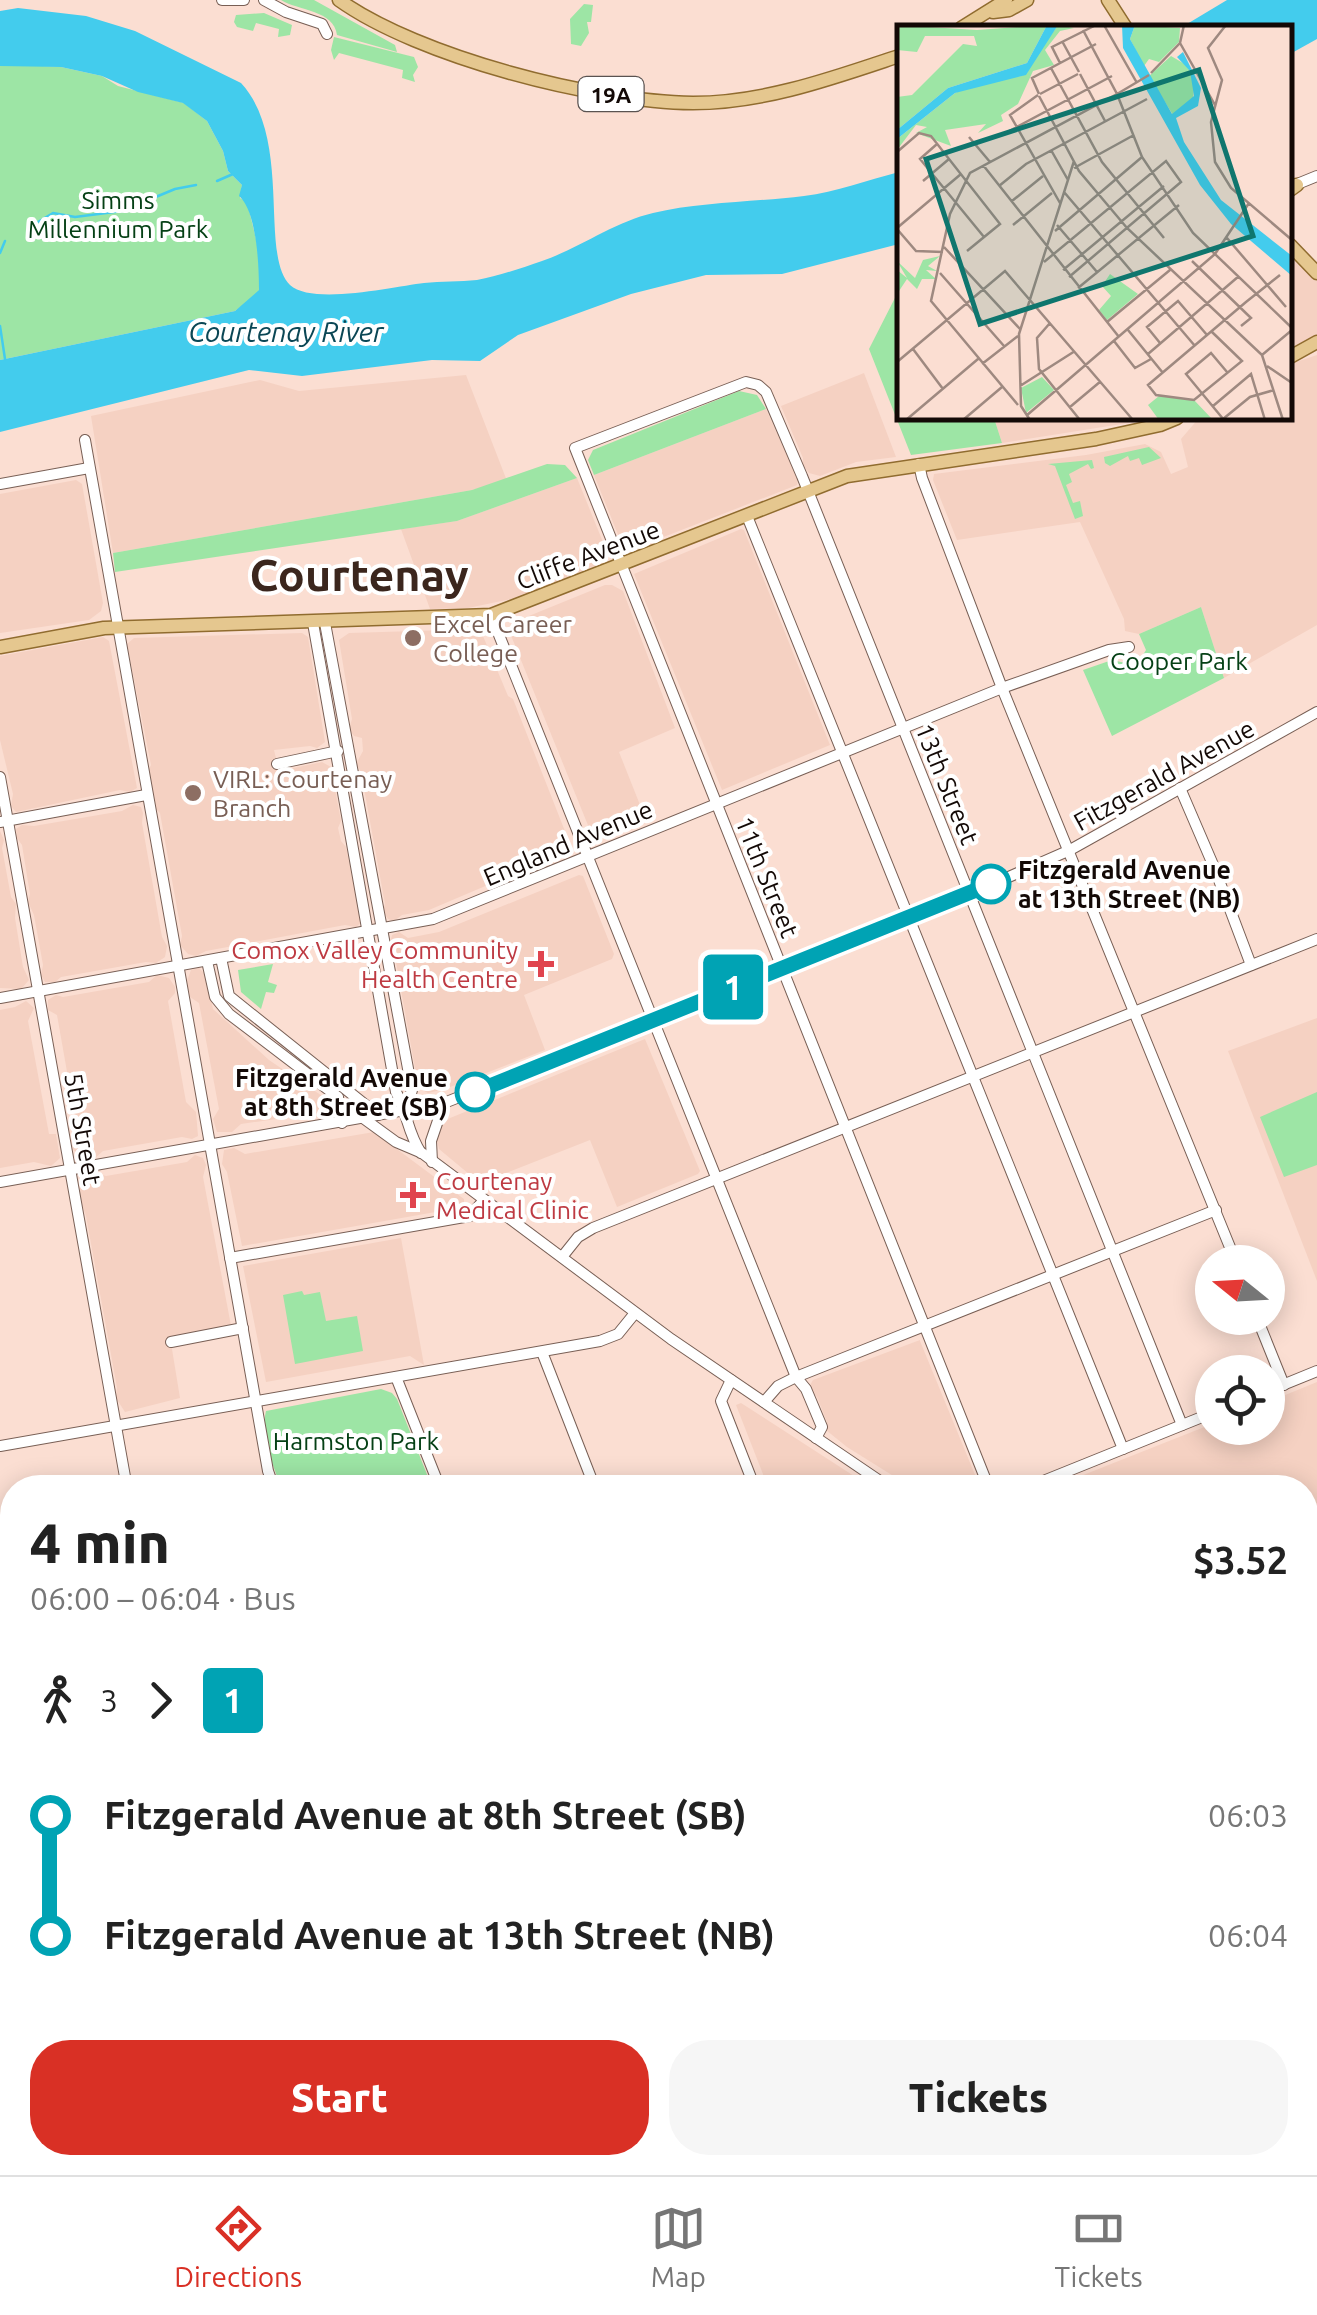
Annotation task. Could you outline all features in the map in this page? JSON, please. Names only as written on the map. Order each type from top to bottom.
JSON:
[{"type":"main road","name":"19A","points":[[338,0],[403,35],[530,78],[606,94],[694,103],[792,90],[897,57]]},
{"type":"main road","points":[[966,25],[1006,0]]},
{"type":"main road","points":[[986,14],[1009,10],[1027,0]]},
{"type":"main road","points":[[1108,1],[1124,25]]},
{"type":"main road","points":[[1292,246],[1317,273]]},
{"type":"main road","points":[[1313,346],[1317,334]]},
{"type":"main road","name":"Cliffe Avenue","points":[[4,643],[118,628],[491,615],[860,472],[1096,439],[1173,420]]},
{"type":"street","points":[[222,0],[244,0]]},
{"type":"street","points":[[264,0],[322,24],[327,34]]},
{"type":"street","points":[[1292,187],[1317,176]]},
{"type":"street","name":"13th Street","points":[[575,448],[746,382],[758,384],[766,392],[1182,1425]]},
{"type":"street","points":[[85,440],[270,1475]]},
{"type":"street","name":"11th Street","points":[[575,448],[984,1475]]},
{"type":"street","points":[[920,464],[1002,688],[1229,1245]]},
{"type":"street","points":[[0,484],[89,468]]},
{"type":"street","points":[[748,516],[1123,1449]]},
{"type":"street","points":[[491,615],[796,1377],[806,1389],[822,1427],[816,1438]]},
{"type":"street","points":[[319,623],[348,748],[412,1090],[406,1111]]},
{"type":"street","points":[[319,623],[334,752],[396,1092],[406,1111],[410,1132],[427,1158]]},
{"type":"street","name":"England Avenue","points":[[0,998],[433,919],[1002,688],[1129,646]]},
{"type":"street","name":"Fitzgerald Avenue","points":[[0,1182],[444,1103],[970,894],[1070,850],[1317,712]]},
{"type":"street","points":[[277,764],[348,748]]},
{"type":"street","name":"5th Street","points":[[0,777],[4,822],[125,1475]]},
{"type":"street","points":[[1180,788],[1251,965]]},
{"type":"street","points":[[4,822],[146,796]]},
{"type":"street","points":[[562,1257],[585,1232],[1317,939]]},
{"type":"street","points":[[220,958],[229,996],[378,1115]]},
{"type":"street","points":[[207,960],[215,997],[229,1014],[338,1097],[342,1123]]},
{"type":"street","points":[[427,1158],[444,1103]]},
{"type":"street","points":[[363,1118],[427,1158],[635,1313],[871,1475]]},
{"type":"street","points":[[230,1258],[470,1216],[484,1200]]},
{"type":"street","points":[[764,1402],[778,1386],[796,1377],[1216,1210]]},
{"type":"street","points":[[0,1446],[608,1339],[618,1334],[635,1313]]},
{"type":"street","points":[[171,1342],[244,1328]]},
{"type":"street","points":[[542,1352],[590,1475]]},
{"type":"street","points":[[1285,1384],[1317,1371]]},
{"type":"street","points":[[396,1378],[435,1475]]},
{"type":"street","points":[[731,1380],[720,1398],[750,1475]]},
{"type":"street","points":[[1058,1475],[1195,1420]]},
{"type":"shaded area","points":[[1292,247],[1317,273],[1317,341],[1292,355]]},
{"type":"shaded area","points":[[1317,355],[1317,625],[1224,678],[1201,607],[1139,634],[1125,631],[1124,619],[1080,522],[957,540],[934,474],[1145,444],[1161,452],[1171,474],[1188,467],[1181,439],[1197,420],[1292,420],[1292,363]]},
{"type":"shaded area","points":[[864,373],[896,457],[856,462],[820,476],[809,473],[781,406]]},
{"type":"shaded area","points":[[466,375],[507,481],[113,553],[91,416],[260,380],[299,391]]},
{"type":"shaded area","points":[[766,409],[797,485],[625,552],[594,475]]},
{"type":"shaded area","points":[[995,420],[1133,420],[1128,423],[1002,443]]},
{"type":"shaded area","points":[[577,478],[607,552],[607,561],[511,599],[468,608],[430,609],[401,529],[457,521]]},
{"type":"shaded area","points":[[76,480],[82,484],[103,603],[101,611],[89,620],[0,633],[0,494]]},
{"type":"shaded area","points":[[741,529],[830,745],[722,790],[634,574]]},
{"type":"shaded area","points":[[605,585],[623,591],[675,728],[619,752],[646,820],[594,840],[510,633],[519,620]]},
{"type":"shaded area","points":[[481,629],[572,849],[394,921],[383,911],[385,904],[361,772],[356,764],[363,751],[362,738],[349,729],[352,719],[339,640],[349,633]]},
{"type":"shaded area","points":[[302,633],[308,637],[325,742],[317,748],[274,750],[279,771],[322,762],[331,767],[341,821],[338,828],[346,847],[362,922],[356,927],[345,925],[196,956],[188,954],[180,945],[182,936],[127,644],[134,638]]},
{"type":"shaded area","points":[[103,637],[109,641],[137,788],[16,812],[11,806],[13,794],[0,740],[0,656]]},
{"type":"shaded area","points":[[133,805],[141,807],[143,813],[162,937],[167,946],[165,957],[156,963],[45,982],[16,829],[122,811]]},
{"type":"shaded area","points":[[0,831],[11,897],[16,904],[23,967],[29,980],[21,989],[0,988]]},
{"type":"shaded area","points":[[583,876],[614,954],[612,959],[524,995],[545,1050],[445,1089],[428,1093],[422,1090],[390,944],[392,935],[399,932],[408,938],[439,932]]},
{"type":"shaded area","points":[[199,968],[206,975],[213,1009],[269,1060],[331,1102],[334,1099],[332,1111],[241,1124],[232,1132],[217,1132],[213,1119],[219,1109],[199,1003],[190,997],[187,981],[191,970]]},
{"type":"shaded area","points":[[157,975],[169,978],[175,987],[168,1001],[186,1102],[196,1112],[198,1136],[103,1151],[95,1158],[82,1159],[73,1149],[72,1140],[78,1134],[57,1015],[48,1010],[48,1000],[56,995],[149,982]]},
{"type":"shaded area","points":[[26,1001],[34,1008],[28,1021],[49,1134],[56,1134],[60,1158],[51,1166],[34,1162],[0,1168],[0,1010]]},
{"type":"shaded area","points":[[1317,1018],[1317,1281],[1228,1051]]},
{"type":"shaded area","points":[[645,1039],[698,1174],[617,1207],[590,1140],[483,1182],[439,1149],[436,1137],[440,1126],[450,1118]]},
{"type":"shaded area","points":[[374,1132],[464,1199],[464,1207],[242,1246],[222,1164],[224,1150],[234,1148],[245,1154]]},
{"type":"shaded area","points":[[195,1155],[203,1158],[206,1165],[203,1177],[232,1331],[171,1343],[180,1398],[125,1412],[116,1398],[86,1216],[79,1196],[81,1183],[95,1173],[106,1176],[187,1162]]},
{"type":"shaded area","points":[[401,1238],[424,1365],[410,1356],[266,1382],[243,1266]]},
{"type":"shaded area","points":[[920,1340],[975,1475],[892,1475],[826,1430],[827,1422],[809,1387],[813,1380]]},
{"type":"shaded area","points":[[1317,1382],[1317,1475],[1083,1475],[1195,1431],[1195,1445],[1285,1445],[1285,1395]]},
{"type":"shaded area","points":[[741,1403],[852,1475],[763,1475],[736,1405]]},
{"type":"green space","points":[[281,0],[314,0],[395,45],[397,52],[337,35],[323,16]]},
{"type":"green space","points":[[584,4],[593,5],[591,22],[587,22],[589,33],[581,46],[571,44],[570,19]]},
{"type":"green space","points":[[264,13],[292,25],[290,35],[278,37],[279,29],[256,23],[253,31],[237,27],[234,22],[236,15]]},
{"type":"green space","points":[[334,37],[414,57],[418,67],[413,75],[415,82],[402,78],[403,70],[339,53],[334,60]]},
{"type":"green space","name":"Simms Millennium Park","points":[[0,66],[61,67],[102,76],[118,86],[184,103],[207,121],[223,151],[228,171],[242,185],[240,198],[247,202],[261,270],[255,297],[235,311],[0,360]]},
{"type":"green space","points":[[897,294],[897,420],[869,349]]},
{"type":"green space","points":[[739,391],[757,395],[766,409],[594,475],[588,460],[593,450]]},
{"type":"green space","points":[[897,420],[995,420],[1002,443],[911,455]]},
{"type":"green space","points":[[1149,447],[1161,458],[1142,465],[1139,458],[1130,461],[1128,456],[1110,466],[1105,463],[1104,457]]},
{"type":"green space","points":[[1092,460],[1094,468],[1088,464],[1069,474],[1072,482],[1066,485],[1073,503],[1080,501],[1083,516],[1075,519],[1055,466],[1048,464]]},
{"type":"green space","points":[[547,464],[565,465],[577,478],[457,521],[115,572],[113,553],[472,490]]},
{"type":"green space","name":"Cooper Park","points":[[1201,607],[1224,678],[1112,736],[1083,670],[1112,660],[1138,663],[1146,650],[1139,634]]},
{"type":"green space","points":[[273,964],[268,982],[277,985],[274,993],[266,992],[261,1009],[241,992],[238,970]]},
{"type":"green space","points":[[1317,1092],[1317,1165],[1284,1177],[1260,1117]]},
{"type":"green space","points":[[302,1291],[304,1295],[320,1292],[326,1321],[357,1316],[363,1351],[295,1364],[283,1295]]},
{"type":"green space","name":"Harmston Park","points":[[381,1389],[392,1393],[427,1475],[277,1475],[266,1439],[266,1411]]},
{"type":"water","points":[[1227,0],[1317,0],[1317,39],[1292,53],[1292,25],[1185,25]]},
{"type":"water","name":"Courtenay River","points":[[18,8],[86,16],[135,31],[241,83],[257,107],[266,134],[281,270],[290,285],[301,291],[335,294],[477,280],[542,261],[653,213],[816,194],[897,173],[897,245],[782,274],[706,275],[631,294],[518,335],[480,361],[432,360],[302,376],[249,370],[0,432],[0,360],[235,311],[259,290],[256,240],[250,214],[239,196],[242,185],[228,171],[223,151],[207,121],[183,103],[138,92],[102,76],[61,67],[0,66],[0,11]]},
{"type":"waterway","points":[[217,181],[233,174]]},
{"type":"waterway","points":[[28,228],[53,213],[75,217],[122,211],[175,189],[196,185]]},
{"type":"waterway","points":[[0,253],[5,241]]},
{"type":"waterway","points":[[0,326],[5,359]]},
{"type":"bus line","name":"1","points":[[475,1092],[991,884]]},
{"type":"place","name":"Excel Career College","points":[[413,638]]},
{"type":"place","name":"VIRL: Courtenay Branch","points":[[193,793]]},
{"type":"place","name":"Fitzgerald Avenue at 13th Street (NB)","points":[[991,884]]},
{"type":"place","name":"Comox Valley Community Health Centre","points":[[541,964]]},
{"type":"place","name":"Fitzgerald Avenue at 8th Street (SB)","points":[[475,1092]]},
{"type":"place","name":"Courtenay Medical Clinic","points":[[413,1195]]},
{"type":"district","name":"Courtenay","points":[[359,574]]}]
